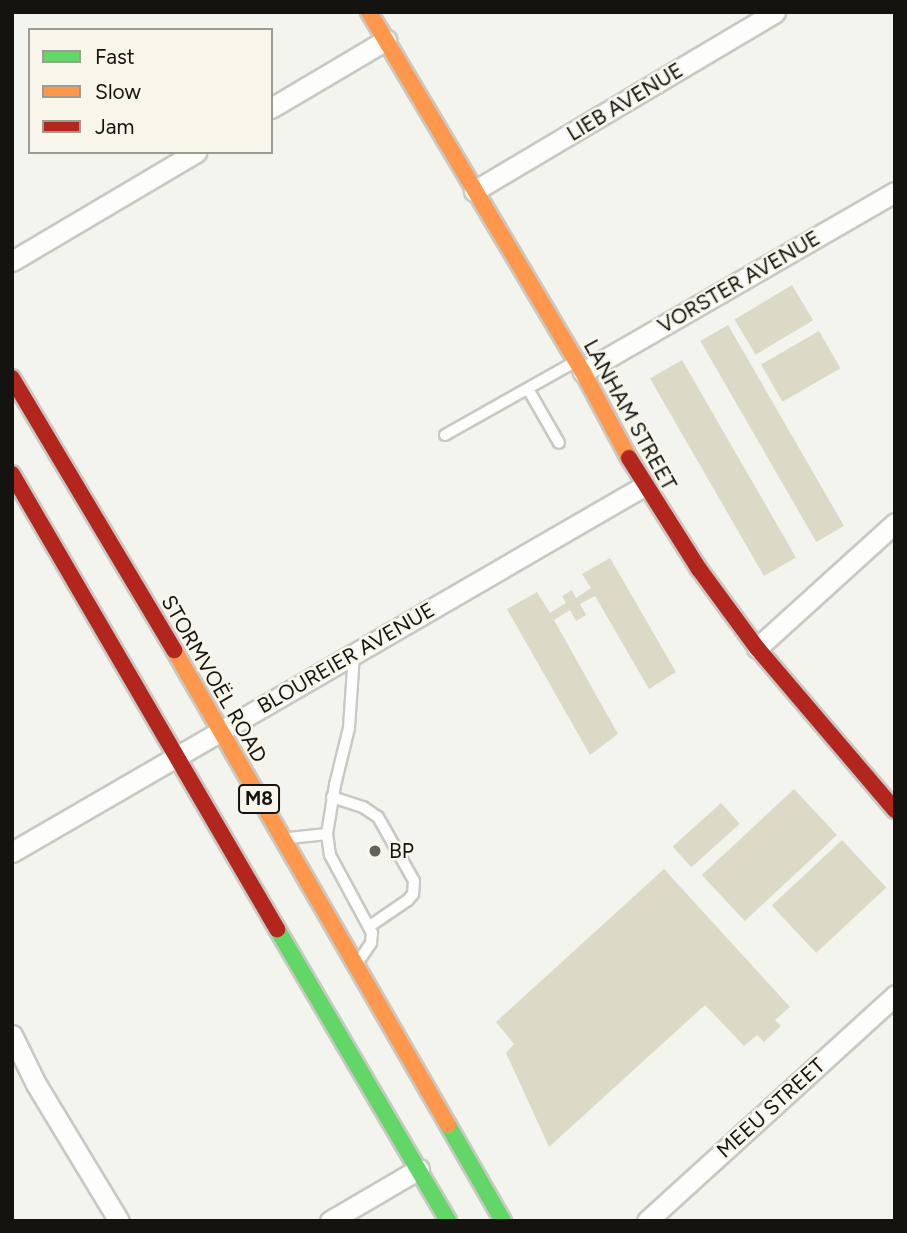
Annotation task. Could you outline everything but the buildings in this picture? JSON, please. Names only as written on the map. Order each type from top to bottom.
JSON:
[{"type":"main road","name":"LANHAM STREET","points":[[369,12],[580,367],[644,486],[728,612],[895,810]]},
{"type":"main road","name":"STORMVOËL ROAD","points":[[12,379],[221,729],[503,1221]]},
{"type":"main road","name":"M8","points":[[12,474],[447,1221]]},
{"type":"street","name":"LIEB AVENUE","points":[[474,191],[775,12]]},
{"type":"street","points":[[273,107],[386,40]]},
{"type":"street","points":[[12,261],[193,154]]},
{"type":"street","name":"VORSTER AVENUE","points":[[580,367],[895,191]]},
{"type":"street","name":"BLOUREIER AVENUE","points":[[12,852],[644,486]]},
{"type":"street","points":[[757,648],[895,523]]},
{"type":"street","name":"MEEU STREET","points":[[647,1221],[895,995]]},
{"type":"street","points":[[12,1035],[36,1084],[119,1221]]},
{"type":"street","points":[[330,1221],[419,1169]]},
{"type":"lane","points":[[446,435],[528,389],[580,367]]},
{"type":"lane","points":[[528,389],[559,443]]},
{"type":"lane","points":[[354,653],[349,727],[332,797],[327,834],[330,855],[370,926],[371,943],[356,964]]},
{"type":"lane","points":[[332,797],[363,807],[378,817],[414,881],[413,894],[408,900],[370,926]]},
{"type":"lane","points":[[282,839],[327,834]]},
{"type":"traffic: fast","points":[[277,929],[448,1221]]},
{"type":"traffic: fast","points":[[448,1125],[503,1221]]},
{"type":"traffic: slow","points":[[369,12],[583,372],[629,458]]},
{"type":"traffic: slow","points":[[174,650],[448,1125]]},
{"type":"traffic: jam","points":[[12,378],[174,650]]},
{"type":"traffic: jam","points":[[629,458],[699,569],[757,648],[895,810]]},
{"type":"traffic: jam","points":[[12,474],[277,929]]},
{"type":"place","name":"BP","points":[[375,851]]}]
